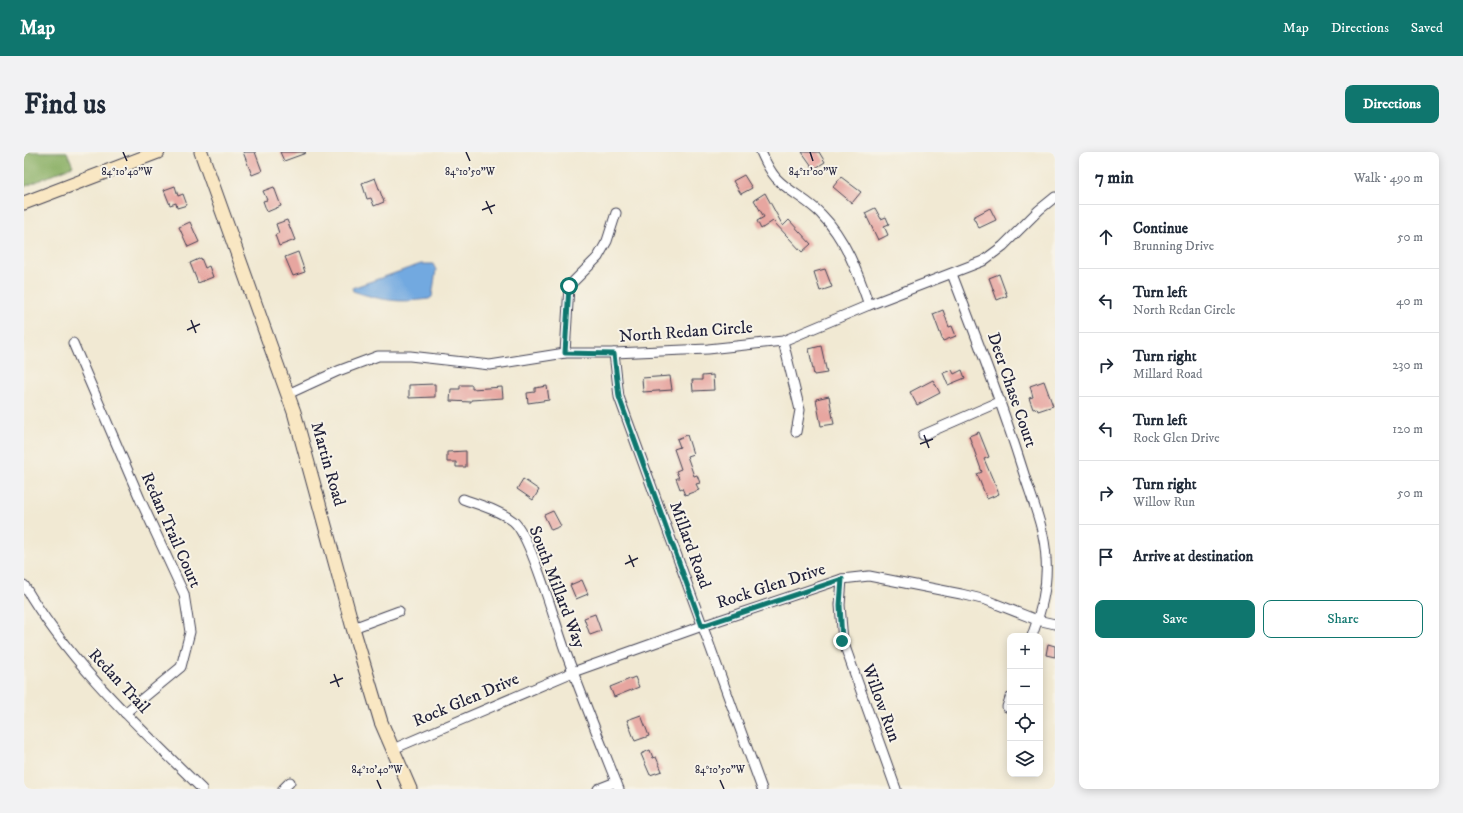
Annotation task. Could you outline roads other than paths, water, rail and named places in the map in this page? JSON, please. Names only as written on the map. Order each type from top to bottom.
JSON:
[{"type":"street","points":[[24,203],[158,152]]},
{"type":"street","name":"Martin Road","points":[[201,152],[288,394],[314,481],[352,628],[381,722],[410,789]]},
{"type":"street","points":[[761,152],[769,169],[777,179],[820,212],[833,227],[859,276],[869,305]]},
{"type":"street","name":"North Redan Circle","points":[[288,394],[338,371],[378,356],[410,356],[490,365],[565,353],[614,354],[708,349],[783,340],[983,261],[998,250],[1055,197]]},
{"type":"street","points":[[565,353],[569,286],[598,257],[607,241],[616,213]]},
{"type":"street","name":"Deer Chase Court","points":[[952,274],[1001,401],[1043,533],[1046,558],[1046,580],[1043,602],[1033,633]]},
{"type":"street","points":[[783,340],[800,410],[796,432]]},
{"type":"street","name":"Redan Trail Court","points":[[73,343],[140,499],[184,594],[190,632],[181,667],[125,713]]},
{"type":"street","name":"Millard Road","points":[[614,354],[619,397],[762,789]]},
{"type":"street","points":[[923,435],[1001,401]]},
{"type":"street","name":"South Millard Way","points":[[463,499],[492,509],[514,521],[524,536],[573,672],[618,785]]},
{"type":"street","name":"Rock Glen Drive","points":[[393,749],[573,672],[702,626],[842,579],[870,576],[961,594],[986,600],[1037,620],[1055,624]]},
{"type":"street","name":"Willow Run","points":[[842,579],[840,605],[842,641],[896,789]]},
{"type":"street","name":"Redan Trail","points":[[24,585],[65,645],[104,692],[202,789]]},
{"type":"street","points":[[352,628],[399,610]]},
{"type":"street","points":[[282,789],[290,782]]},
{"type":"street","points":[[598,789],[618,785]]},
{"type":"water","points":[[421,264],[433,264],[436,270],[432,297],[429,299],[399,301],[382,299],[353,291],[352,288]]}]
